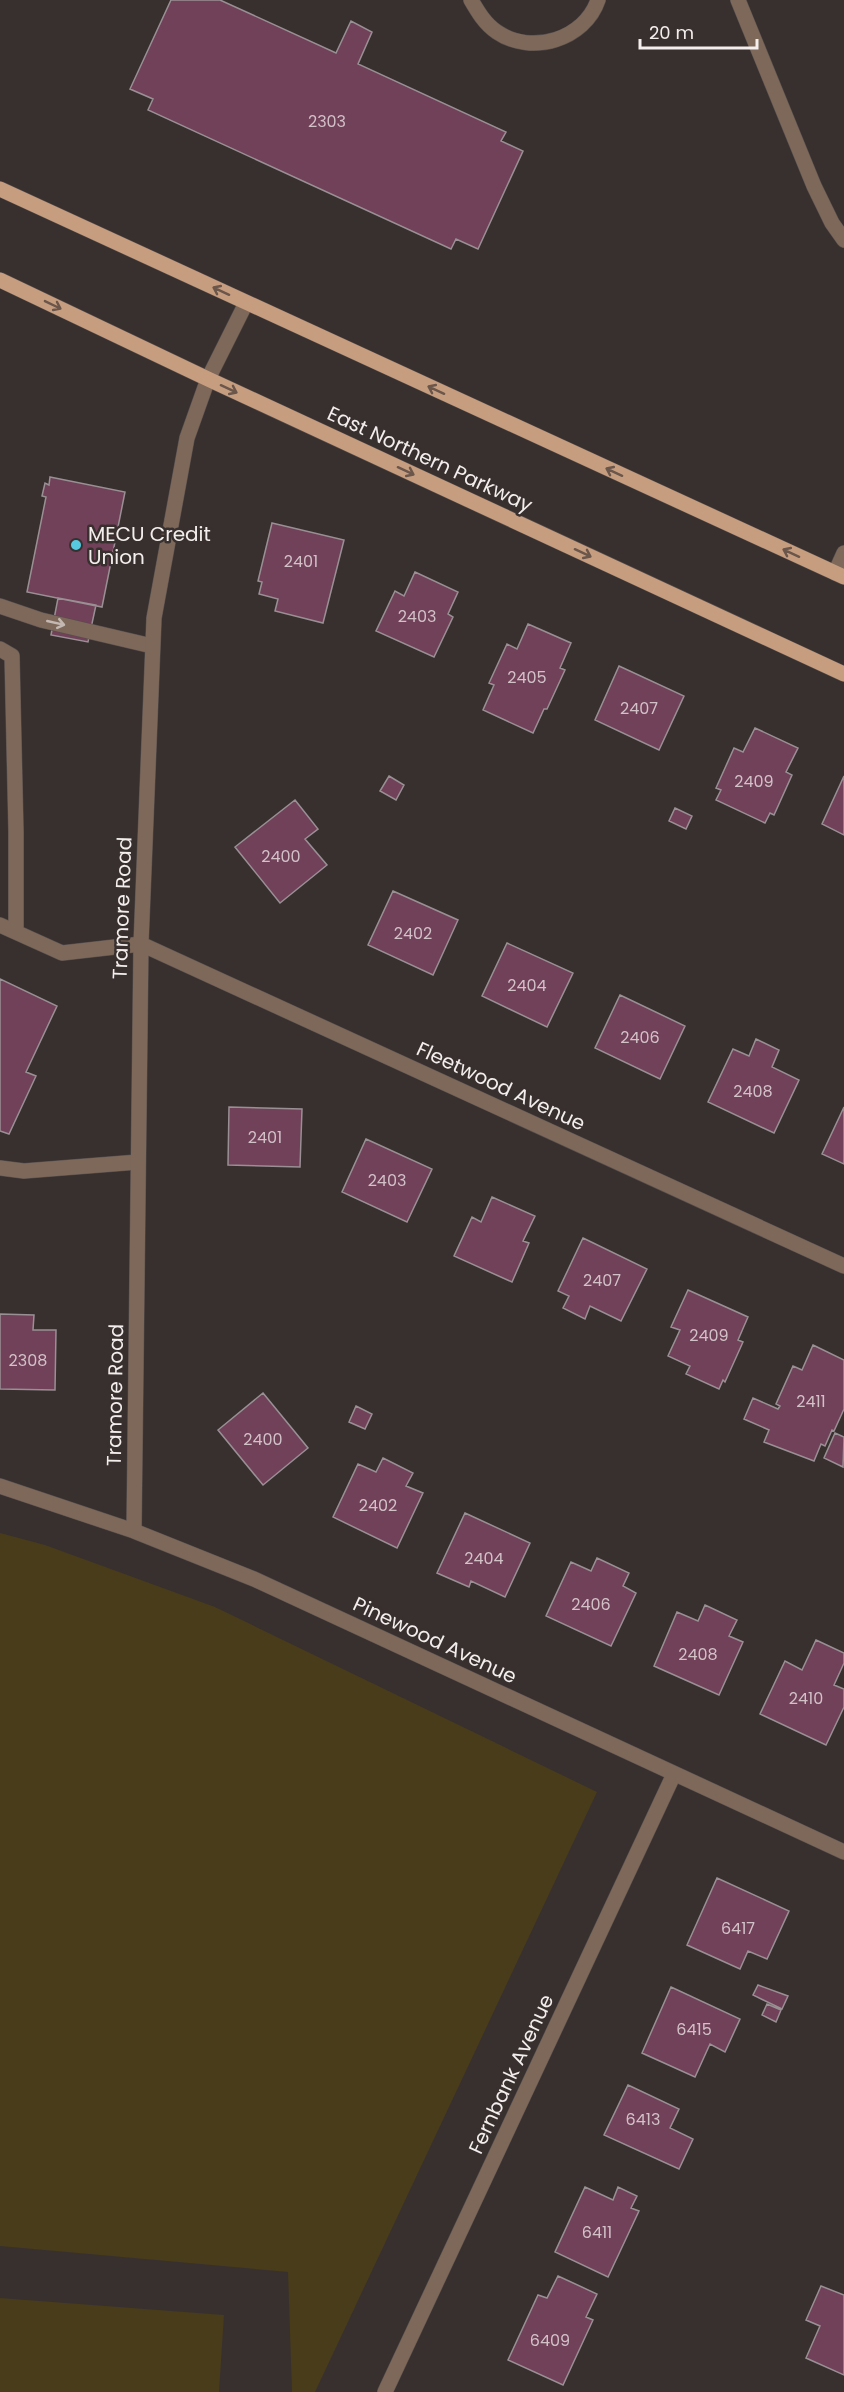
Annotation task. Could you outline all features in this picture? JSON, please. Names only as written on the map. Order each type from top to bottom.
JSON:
[{"type":"main road","points":[[0,189],[839,575]]},
{"type":"main road","name":"East Northern Parkway","points":[[0,280],[844,674]]},
{"type":"street","points":[[471,0],[482,18],[498,33],[519,41],[541,43],[563,38],[582,25],[598,0]]},
{"type":"street","points":[[738,0],[814,186],[832,223],[844,240]]},
{"type":"street","name":"Tramore Road","points":[[134,1531],[141,944],[153,618],[187,438],[208,379],[246,303]]},
{"type":"street","points":[[839,575],[844,553]]},
{"type":"street","points":[[0,606],[40,620],[152,646]]},
{"type":"street","points":[[0,649],[12,656],[16,932]]},
{"type":"street","points":[[0,925],[62,953],[141,944]]},
{"type":"street","name":"Fleetwood Avenue","points":[[141,944],[844,1266]]},
{"type":"street","points":[[0,1168],[24,1171],[138,1162]]},
{"type":"street","name":"Pinewood Avenue","points":[[0,1486],[134,1531],[254,1579],[844,1852]]},
{"type":"street","name":"Fernbank Avenue","points":[[386,2392],[674,1774]]},
{"type":"shaded area","points":[[0,1533],[45,1545],[215,1607],[597,1792],[315,2392],[292,2392],[288,2272],[0,2246]]},
{"type":"shaded area","points":[[0,2298],[224,2315],[219,2392],[0,2392]]},
{"type":"building","points":[[171,0],[220,0],[336,53],[351,21],[372,32],[358,64],[506,132],[501,141],[523,151],[478,249],[456,239],[451,249],[148,110],[153,99],[130,89]]},
{"type":"building","name":"MECU Credit Union","points":[[50,477],[125,492],[102,607],[27,592],[46,497],[42,496],[45,483],[49,485]]},
{"type":"building","points":[[272,523],[344,540],[323,623],[275,611],[278,599],[259,594],[262,582],[258,581]]},
{"type":"building","points":[[415,572],[458,592],[448,614],[453,617],[434,657],[376,631],[395,591],[404,596]]},
{"type":"building","points":[[58,598],[96,605],[88,642],[51,635]]},
{"type":"building","points":[[528,624],[571,643],[560,668],[565,670],[533,733],[483,710],[494,685],[489,683],[507,644],[517,649]]},
{"type":"building","points":[[619,666],[684,696],[659,750],[595,720]]},
{"type":"building","points":[[755,728],[798,748],[786,772],[792,775],[774,815],[770,813],[765,823],[716,800],[721,790],[716,788],[734,748],[743,752]]},
{"type":"building","points":[[389,776],[404,785],[396,800],[380,791]]},
{"type":"building","points":[[844,776],[844,835],[822,824]]},
{"type":"building","points":[[295,800],[318,829],[305,839],[327,865],[280,903],[235,847]]},
{"type":"building","points":[[675,808],[692,816],[686,829],[669,821]]},
{"type":"building","points":[[393,891],[458,920],[433,975],[368,945]]},
{"type":"building","points":[[507,943],[573,973],[547,1027],[482,996]]},
{"type":"building","points":[[0,979],[57,1006],[26,1072],[36,1076],[9,1134],[0,1131]]},
{"type":"building","points":[[620,995],[685,1026],[660,1079],[595,1048]]},
{"type":"building","points":[[756,1039],[779,1050],[772,1067],[799,1080],[774,1133],[708,1102],[733,1049],[749,1056]]},
{"type":"building","points":[[229,1107],[302,1109],[300,1167],[228,1165]]},
{"type":"building","points":[[844,1107],[844,1164],[822,1154]]},
{"type":"building","points":[[366,1139],[432,1169],[407,1222],[342,1192]]},
{"type":"building","points":[[492,1197],[535,1216],[523,1241],[529,1243],[512,1282],[454,1256],[472,1217],[481,1222]]},
{"type":"building","points":[[583,1238],[647,1269],[621,1321],[590,1306],[585,1319],[563,1308],[569,1296],[558,1291]]},
{"type":"building","points":[[688,1290],[748,1317],[738,1340],[743,1342],[725,1382],[723,1380],[719,1389],[686,1374],[690,1366],[668,1356],[680,1330],[671,1327]]},
{"type":"building","points":[[0,1314],[34,1315],[33,1330],[56,1330],[55,1390],[0,1389]]},
{"type":"building","points":[[813,1345],[844,1360],[844,1409],[825,1446],[821,1444],[814,1461],[764,1442],[769,1430],[744,1419],[753,1398],[778,1409],[780,1406],[776,1404],[793,1366],[802,1370]]},
{"type":"building","points":[[263,1393],[308,1448],[263,1485],[218,1430]]},
{"type":"building","points":[[356,1406],[372,1414],[365,1429],[349,1422]]},
{"type":"building","points":[[835,1433],[844,1437],[843,1467],[824,1458]]},
{"type":"building","points":[[383,1458],[413,1473],[406,1486],[423,1493],[397,1548],[333,1517],[358,1464],[376,1472]]},
{"type":"building","points":[[465,1513],[530,1543],[505,1597],[471,1581],[469,1587],[437,1573]]},
{"type":"building","points":[[597,1558],[629,1573],[623,1586],[636,1593],[611,1646],[546,1616],[571,1562],[591,1571]]},
{"type":"building","points":[[705,1605],[737,1620],[729,1636],[743,1642],[719,1695],[654,1666],[677,1612],[698,1621]]},
{"type":"building","points":[[816,1640],[844,1653],[844,1663],[834,1685],[844,1689],[844,1707],[826,1745],[760,1714],[785,1661],[802,1670]]},
{"type":"building","points":[[717,1878],[789,1911],[767,1959],[748,1951],[740,1969],[687,1945]]},
{"type":"building","points":[[758,1985],[788,1996],[782,2009],[753,1995]]},
{"type":"building","points":[[671,1987],[740,2019],[725,2052],[710,2044],[695,2077],[642,2053]]},
{"type":"building","points":[[767,2004],[781,2010],[776,2022],[762,2015]]},
{"type":"building","points":[[628,2085],[679,2109],[670,2128],[693,2139],[679,2169],[604,2135]]},
{"type":"building","points":[[585,2187],[613,2200],[618,2187],[637,2196],[631,2208],[639,2211],[608,2277],[555,2252]]},
{"type":"building","points":[[558,2276],[597,2294],[586,2317],[593,2320],[563,2385],[508,2360],[538,2295],[547,2298]]},
{"type":"building","points":[[821,2286],[844,2295],[844,2375],[806,2358],[820,2326],[806,2320]]},
{"type":"place","name":"MECU Credit Union","points":[[76,545]]}]
